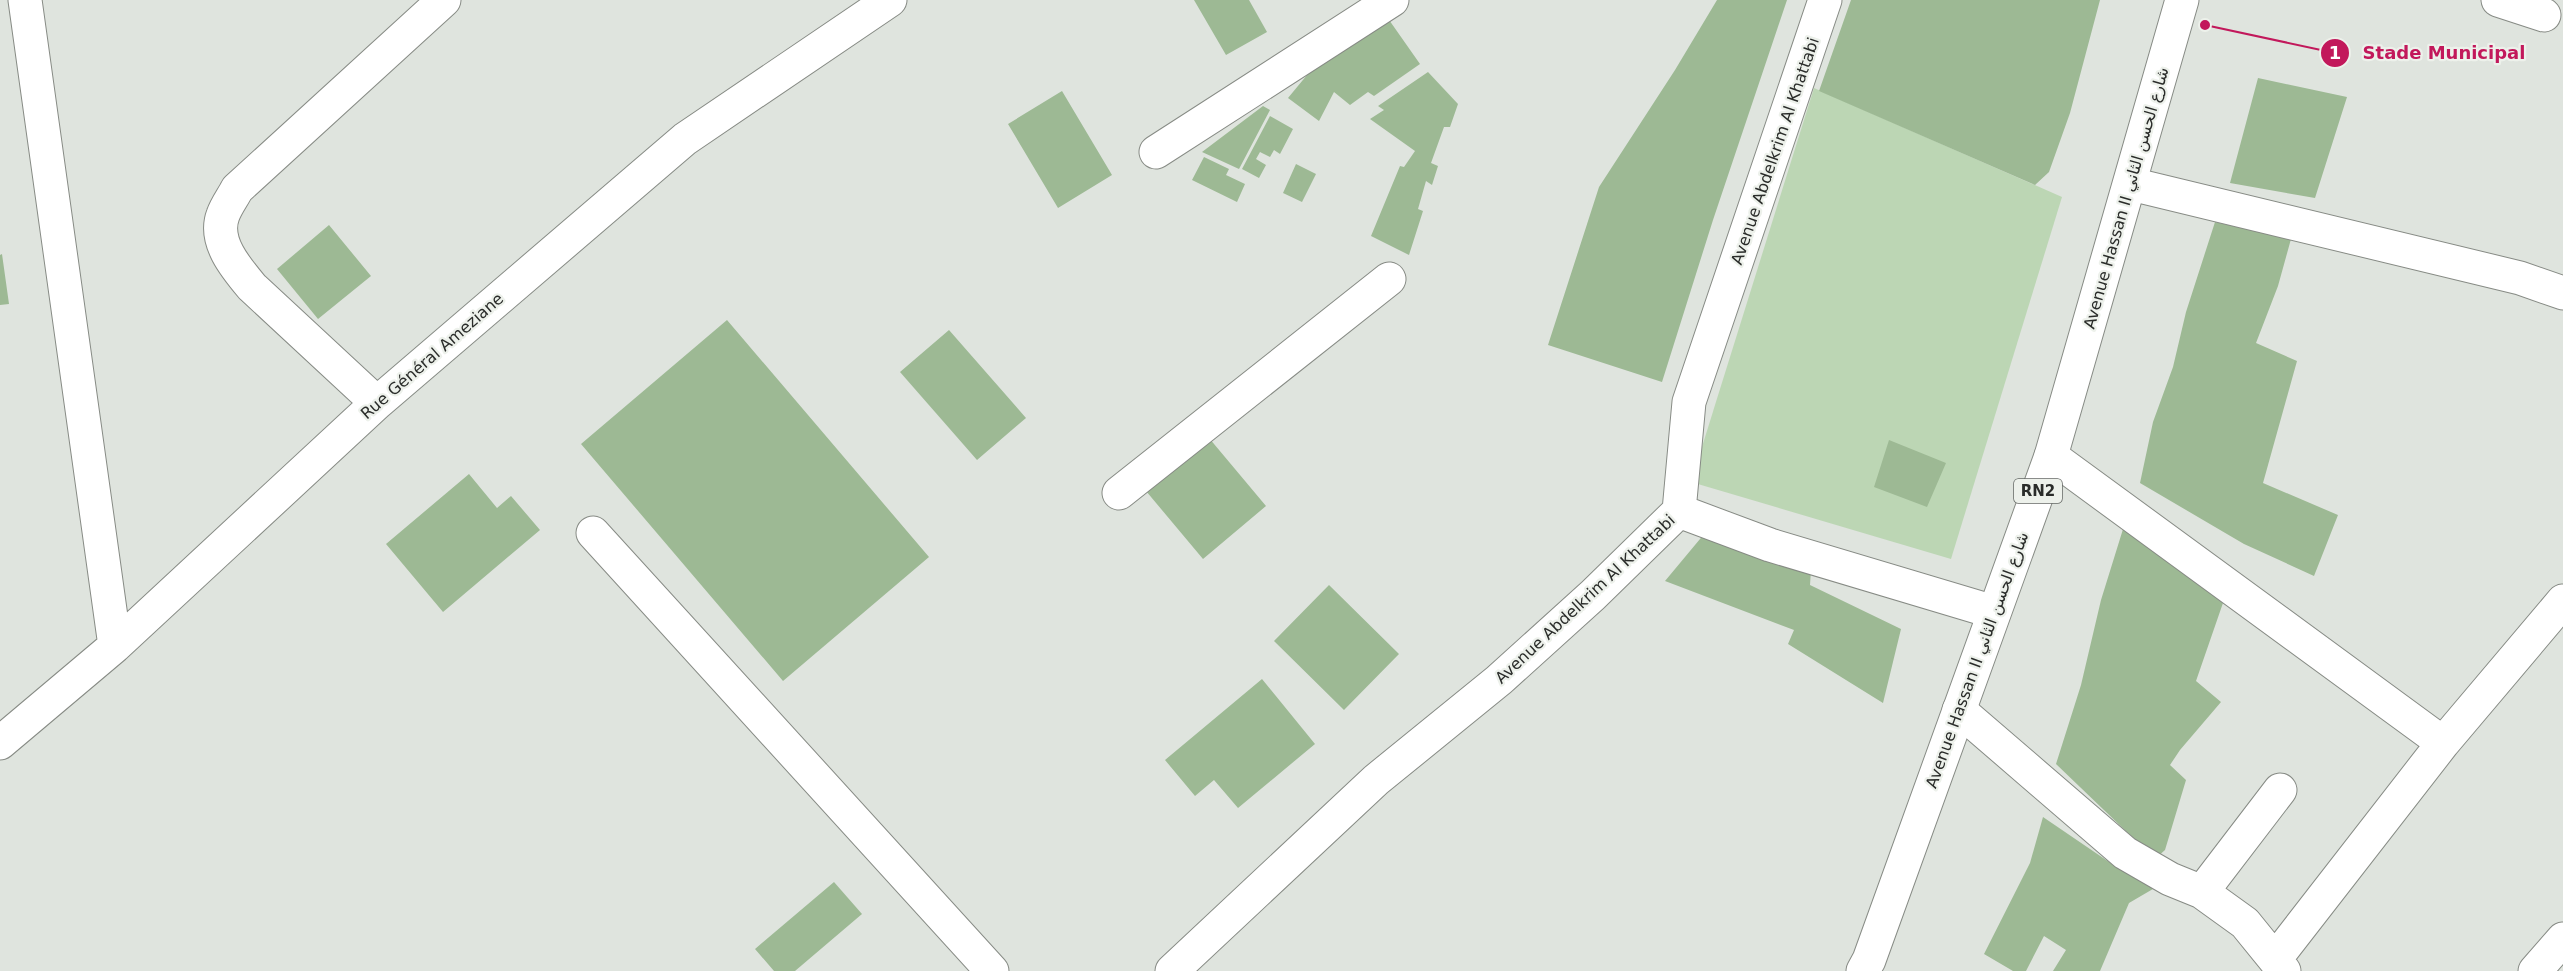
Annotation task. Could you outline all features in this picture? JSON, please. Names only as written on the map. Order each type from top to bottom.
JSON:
[{"type":"street","points":[[25,0],[115,646]]},
{"type":"street","points":[[377,403],[252,287],[234,266],[222,239],[221,225],[223,214],[237,189],[444,0]]},
{"type":"street","name":"Rue Général Ameziane","points":[[0,743],[115,646],[377,403],[685,139],[890,0]]},
{"type":"street","points":[[1156,152],[1392,0]]},
{"type":"street","name":"Avenue Abdelkrim Al Khattabi","points":[[1173,971],[1376,780],[1499,680],[1593,595],[1679,511],[1689,402],[1825,0]]},
{"type":"street","name":"Avenue Hassan II شارع الحسن الثاني","points":[[1872,967],[1959,710],[2051,456],[2182,0]]},
{"type":"street","points":[[2498,0],[2544,15]]},
{"type":"street","points":[[2131,184],[2520,278],[2563,293]]},
{"type":"street","points":[[1119,493],[1389,279]]},
{"type":"street","points":[[2051,456],[2443,743]]},
{"type":"street","points":[[1679,511],[1770,545],[1994,612]]},
{"type":"street","points":[[593,533],[992,971]]},
{"type":"street","points":[[1959,710],[2125,853],[2170,879],[2202,892],[2245,923],[2280,965],[2443,743],[2563,601]]},
{"type":"street","points":[[2202,892],[2280,790]]},
{"type":"street","points":[[2535,971],[2563,939]]},
{"type":"green space","points":[[1814,88],[2062,197],[1951,559],[1691,482]]},
{"type":"building","points":[[1194,0],[1249,0],[1267,32],[1226,55]]},
{"type":"building","points":[[1717,0],[1787,0],[1713,220],[1662,382],[1548,345],[1599,187],[1675,70]]},
{"type":"building","points":[[1851,0],[2100,0],[2070,113],[2049,172],[2035,185],[1819,91]]},
{"type":"building","points":[[1387,17],[1420,64],[1374,96],[1368,92],[1350,105],[1334,92],[1319,121],[1288,98],[1312,69]]},
{"type":"building","points":[[1428,72],[1458,104],[1450,127],[1444,127],[1431,163],[1438,166],[1432,185],[1426,181],[1418,209],[1423,211],[1409,255],[1371,236],[1400,166],[1404,167],[1415,151],[1370,119],[1384,110],[1378,106]]},
{"type":"building","points":[[2258,78],[2347,97],[2315,198],[2230,183]]},
{"type":"building","points":[[1062,91],[1112,175],[1058,208],[1008,124]]},
{"type":"building","points":[[1263,106],[1270,110],[1239,169],[1202,152]]},
{"type":"building","points":[[1270,116],[1293,129],[1280,154],[1274,150],[1270,157],[1260,152],[1256,159],[1266,165],[1259,178],[1242,169]]},
{"type":"building","points":[[1204,157],[1229,169],[1226,175],[1245,184],[1237,202],[1192,180]]},
{"type":"building","points":[[1296,164],[1316,174],[1302,202],[1283,193]]},
{"type":"building","points":[[2215,222],[2291,239],[2278,286],[2256,343],[2297,361],[2263,483],[2338,515],[2314,576],[2244,544],[2140,483],[2153,422],[2173,367],[2186,312]]},
{"type":"building","points":[[329,225],[371,276],[318,319],[277,269]]},
{"type":"building","points":[[2,254],[9,304],[0,305],[0,255]]},
{"type":"building","points":[[727,320],[929,557],[783,681],[581,444]]},
{"type":"building","points":[[949,330],[1026,418],[977,460],[900,372]]},
{"type":"building","points":[[1209,438],[1266,506],[1203,559],[1146,491]]},
{"type":"building","points":[[1889,440],[1946,463],[1927,507],[1874,487]]},
{"type":"building","points":[[469,474],[497,508],[511,496],[540,530],[443,612],[386,544]]},
{"type":"building","points":[[2128,513],[2224,600],[2196,681],[2221,702],[2170,765],[2186,780],[2165,850],[2155,859],[2056,764],[2081,685],[2101,600]]},
{"type":"building","points":[[1705,533],[1811,570],[1810,585],[1901,629],[1883,703],[1788,644],[1794,630],[1665,581]]},
{"type":"building","points":[[1329,585],[1399,654],[1344,710],[1274,641]]},
{"type":"building","points":[[1262,679],[1315,744],[1238,808],[1214,780],[1195,796],[1165,760]]},
{"type":"building","points":[[2043,817],[2112,864],[2170,879],[2129,903],[2100,971],[2053,971],[2066,950],[2044,936],[2026,971],[2013,971],[1984,954],[2030,863]]},
{"type":"building","points":[[834,882],[862,914],[795,971],[774,971],[755,949]]},
{"type":"place","name":"Stade Municipal","points":[[2205,25]]}]
